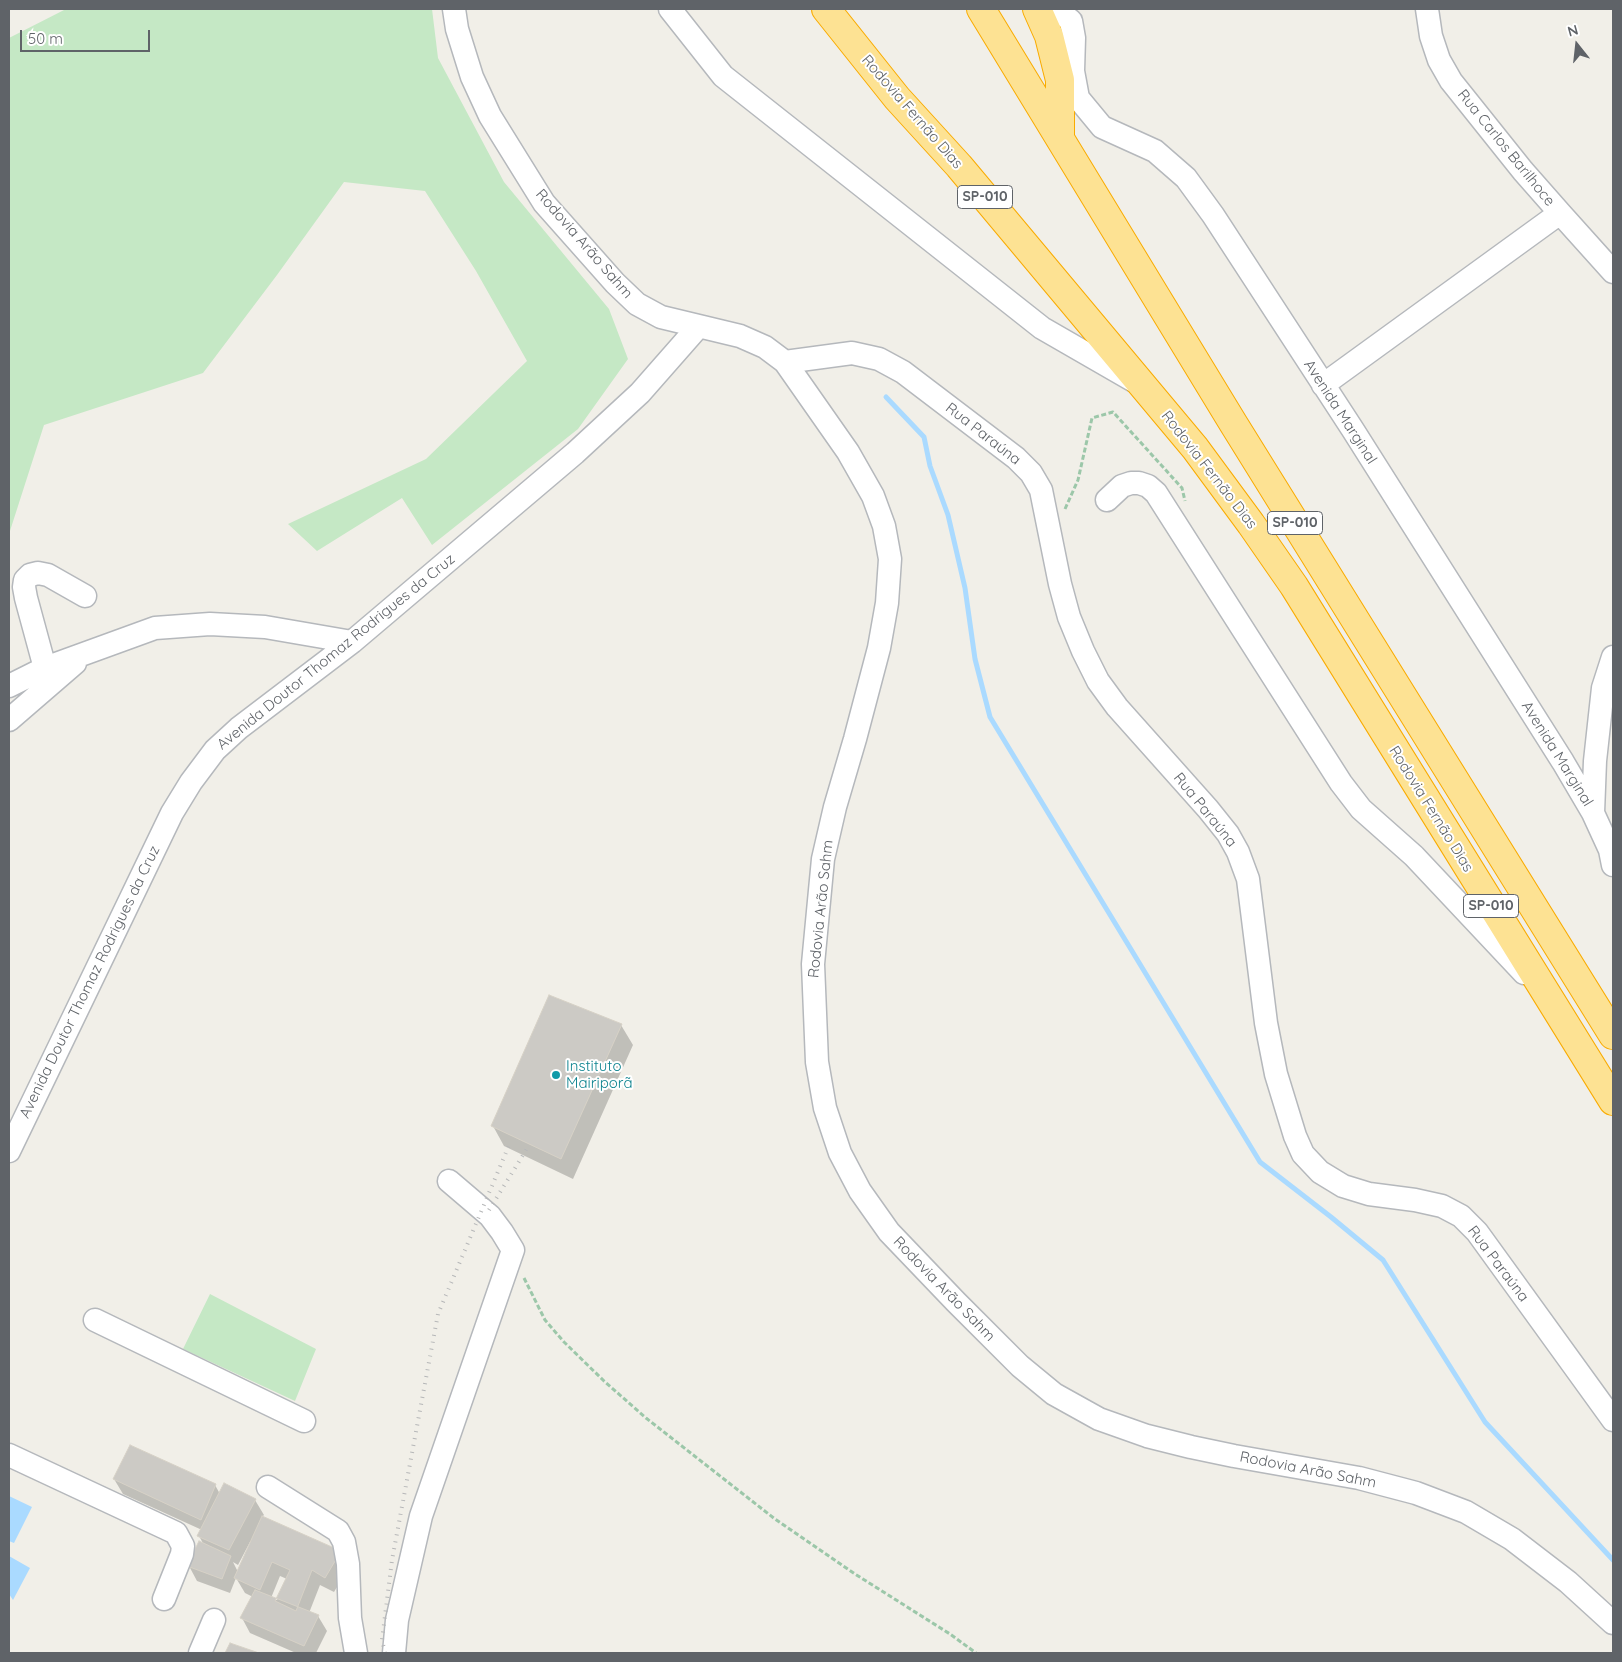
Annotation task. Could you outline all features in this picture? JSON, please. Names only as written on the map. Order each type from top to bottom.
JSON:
[{"type":"highway","name":"Rodovia Fernão Dias","points":[[826,9],[897,98],[959,166],[1195,448],[1294,586],[1613,1101]]},
{"type":"highway","name":"SP-010","points":[[981,9],[1228,414],[1613,1035]]},
{"type":"highway","points":[[1039,12],[1049,36],[1060,80],[1060,136]]},
{"type":"street","name":"Rodovia Arão Sahm","points":[[454,9],[457,29],[475,85],[490,116],[544,203],[637,304],[661,317],[740,336],[765,347],[785,362],[848,452],[873,496],[884,526],[890,559],[887,603],[879,648],[835,807],[823,859],[813,964],[817,1062],[825,1108],[840,1153],[860,1191],[889,1232],[923,1269],[1020,1366],[1061,1398],[1099,1419],[1147,1436],[1234,1456],[1359,1478],[1416,1494],[1466,1512],[1512,1538],[1568,1582],[1613,1623]]},
{"type":"street","points":[[670,9],[723,76],[1042,328],[1142,386]]},
{"type":"street","name":"Rua Carlos Barilhoce","points":[[1427,9],[1431,36],[1439,60],[1452,81],[1560,213],[1613,272]]},
{"type":"street","name":"Avenida Marginal","points":[[1039,12],[1060,12],[1072,21],[1074,38],[1072,71],[1078,98],[1102,127],[1155,151],[1186,178],[1212,215],[1323,385],[1593,812],[1603,833],[1613,865]]},
{"type":"street","points":[[1323,385],[1560,213]]},
{"type":"street","name":"Avenida Doutor Thomaz Rodrigues da Cruz","points":[[9,1151],[172,813],[191,782],[215,750],[239,728],[352,642],[575,453],[640,394],[698,327]]},
{"type":"street","name":"Rua Paraúna","points":[[785,362],[852,353],[879,359],[903,372],[1016,458],[1032,473],[1041,490],[1060,584],[1069,617],[1082,651],[1098,681],[1117,707],[1208,809],[1228,834],[1238,852],[1248,879],[1266,1023],[1276,1074],[1295,1136],[1303,1154],[1320,1172],[1343,1186],[1369,1194],[1415,1200],[1442,1206],[1461,1216],[1477,1232],[1613,1420]]},
{"type":"street","points":[[1106,500],[1122,486],[1131,483],[1148,486],[1156,494],[1336,774],[1361,809],[1414,856],[1547,997]]},
{"type":"street","points":[[45,668],[26,598],[25,580],[30,575],[38,573],[48,575],[85,596]]},
{"type":"street","points":[[9,686],[45,668],[155,628],[210,624],[265,626],[352,642]]},
{"type":"street","points":[[9,720],[87,653]]},
{"type":"street","points":[[1593,812],[1594,761],[1603,688],[1613,658]]},
{"type":"street","points":[[394,1653],[397,1620],[421,1516],[513,1250],[490,1216],[448,1181]]},
{"type":"street","points":[[95,1320],[304,1421]]},
{"type":"street","points":[[9,1455],[176,1534],[183,1546],[182,1554],[164,1599]]},
{"type":"street","points":[[268,1487],[338,1531],[344,1542],[348,1564],[350,1618],[356,1653]]},
{"type":"street","points":[[200,1653],[214,1620]]},
{"type":"path","points":[[513,1250],[526,1284],[545,1320],[590,1368],[646,1418],[775,1519],[976,1653]]},
{"type":"green space","points":[[66,9],[432,9],[438,58],[504,182],[609,309],[628,359],[578,429],[432,545],[402,498],[317,551],[288,524],[426,459],[527,361],[476,271],[425,191],[344,182],[203,373],[44,425],[9,534],[9,38]]},
{"type":"green space","points":[[210,1294],[316,1349],[295,1401],[183,1349]]},
{"type":"water","points":[[9,1496],[32,1507],[14,1543],[9,1541]]},
{"type":"water","points":[[9,1556],[30,1568],[13,1600],[9,1594]]},
{"type":"building","name":"Instituto Mairiporã","points":[[549,995],[622,1024],[561,1159],[491,1126]]},
{"type":"building","points":[[130,1445],[216,1484],[201,1520],[113,1479]]},
{"type":"building","points":[[224,1483],[256,1499],[229,1550],[197,1536]]},
{"type":"building","points":[[262,1516],[341,1551],[325,1578],[312,1570],[296,1611],[275,1601],[290,1570],[272,1562],[260,1590],[234,1578]]},
{"type":"building","points":[[199,1541],[231,1556],[222,1579],[187,1566]]},
{"type":"building","points":[[255,1590],[319,1615],[304,1646],[240,1618]]},
{"type":"building","points":[[230,1643],[259,1653],[225,1653]]},
{"type":"waterway","points":[[886,397],[924,437],[930,466],[948,515],[965,588],[975,659],[990,717],[1260,1162],[1383,1260],[1485,1422],[1613,1560]]},
{"type":"railway","points":[[385,1653],[382,1640],[392,1560],[438,1314],[510,1143]]},
{"type":"railway","points":[[489,1210],[528,1147]]},
{"type":"place","name":"Instituto Mairiporã","points":[[556,1075]]}]
